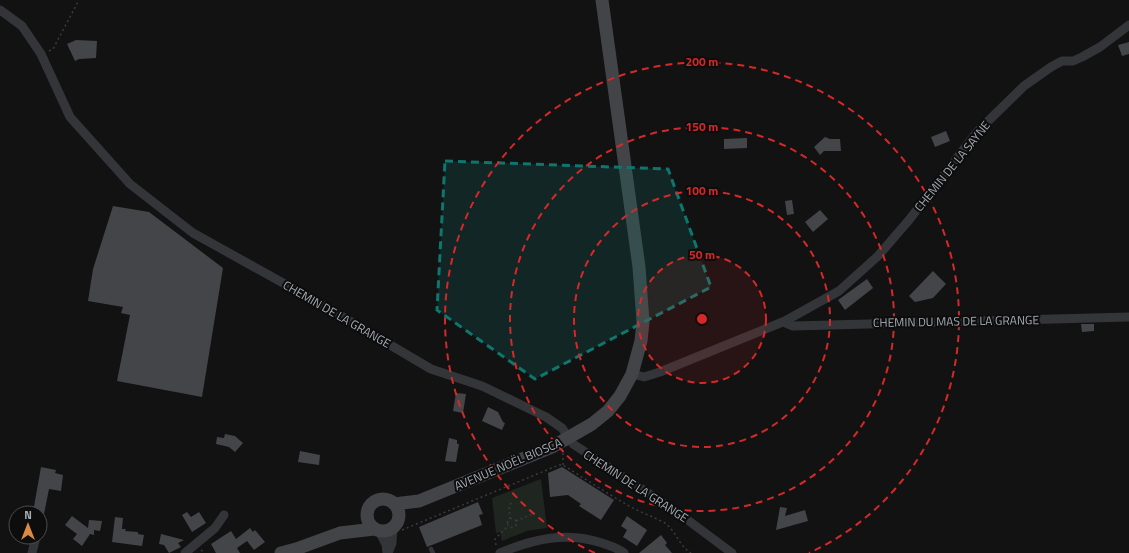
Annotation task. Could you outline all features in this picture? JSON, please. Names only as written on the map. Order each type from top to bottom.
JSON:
[{"type":"main road","name":"AVENUE NOËL BIOSCA","points":[[419,501],[552,447],[571,441],[608,411],[620,396],[632,374],[641,341],[643,322],[639,267],[602,0]]},
{"type":"main road","points":[[281,553],[294,551],[340,533],[366,515],[370,505],[374,501],[384,499],[394,504],[398,510],[396,524]]},
{"type":"main road","points":[[394,504],[419,501]]},
{"type":"main road","points":[[340,533],[389,530],[419,501]]},
{"type":"main road","points":[[366,515],[370,525],[377,530]]},
{"type":"street","name":"CHEMIN DE LA GRANGE","points":[[0,10],[22,26],[41,54],[70,117],[130,184],[193,233],[325,306],[431,369],[482,386],[546,417],[562,428],[571,441],[677,512],[732,553]]},
{"type":"street","name":"CHEMIN DE LA SAYNE","points":[[632,374],[644,377],[660,372],[785,321],[839,292],[878,256],[909,220],[977,132],[1024,86],[1062,61],[1073,61],[1082,58],[1129,26]]},
{"type":"street","name":"CHEMIN DU MAS DE LA GRANGE","points":[[785,321],[793,326],[1129,317]]},
{"type":"street","points":[[185,553],[215,528],[224,515]]},
{"type":"street","points":[[387,553],[392,543],[396,524]]},
{"type":"street","points":[[377,530],[386,544],[387,553]]},
{"type":"street","points":[[498,549],[556,537],[591,539],[619,549],[624,553]]},
{"type":"path","points":[[41,54],[53,49],[79,0]]},
{"type":"path","points":[[563,465],[564,456],[562,450],[571,441]]},
{"type":"path","points":[[392,543],[396,542],[397,532],[559,465],[563,465],[631,507],[664,523],[674,531],[680,543],[691,553]]},
{"type":"path","points":[[498,549],[496,539],[508,526],[507,522],[510,519],[509,506],[512,502]]},
{"type":"path","points":[[516,521],[535,513]]},
{"type":"path","points":[[510,519],[512,518],[516,521]]},
{"type":"path","points":[[508,526],[514,527],[516,521]]},
{"type":"highlighted area","points":[[445,161],[668,169],[711,287],[535,379],[437,310]]},
{"type":"shaded area","points":[[541,479],[547,528],[527,531],[502,541],[500,532],[496,533],[492,498]]},
{"type":"building","points":[[76,40],[97,41],[96,58],[79,59],[75,61],[67,44]]},
{"type":"building","points":[[1129,42],[1129,54],[1122,56],[1118,45]]},
{"type":"building","points":[[946,131],[950,141],[935,147],[931,137]]},
{"type":"building","points":[[825,137],[830,139],[840,139],[841,151],[824,151],[820,155],[814,147]]},
{"type":"building","points":[[747,138],[747,148],[724,149],[724,139]]},
{"type":"building","points":[[792,200],[794,214],[787,215],[785,201]]},
{"type":"building","points":[[113,206],[149,212],[223,268],[202,397],[117,381],[130,315],[121,313],[123,307],[88,301],[93,269]]},
{"type":"building","points":[[820,210],[828,219],[813,232],[805,222]]},
{"type":"building","points":[[933,271],[946,284],[933,298],[915,302],[909,296]]},
{"type":"building","points":[[867,279],[873,288],[845,310],[838,300]]},
{"type":"building","points":[[1081,324],[1094,324],[1094,331],[1082,332]]},
{"type":"building","points":[[456,393],[466,394],[463,413],[453,411]]},
{"type":"building","points":[[488,407],[498,412],[505,423],[502,430],[482,421]]},
{"type":"building","points":[[225,434],[235,436],[243,443],[235,452],[229,447],[216,444],[217,437],[224,438]]},
{"type":"building","points":[[449,438],[457,440],[457,444],[459,444],[456,462],[445,461]]},
{"type":"building","points":[[300,451],[320,455],[319,465],[298,462]]},
{"type":"building","points":[[41,467],[56,470],[55,473],[63,475],[61,491],[49,489],[46,505],[34,505]]},
{"type":"building","points":[[562,467],[614,500],[601,520],[579,506],[581,504],[568,495],[550,497],[548,473]]},
{"type":"building","points":[[478,502],[483,514],[479,515],[482,525],[427,547],[419,527]]},
{"type":"building","points":[[780,507],[787,508],[785,516],[805,510],[808,521],[776,530]]},
{"type":"building","points":[[187,512],[191,517],[199,512],[206,523],[192,532],[182,515]]},
{"type":"building","points":[[72,516],[88,528],[89,520],[102,521],[100,531],[94,530],[94,535],[90,534],[82,546],[73,539],[77,534],[65,525]]},
{"type":"building","points":[[627,516],[647,530],[637,546],[623,537],[627,530],[621,526]]},
{"type":"building","points":[[115,517],[123,518],[122,529],[126,529],[125,531],[138,532],[138,534],[144,535],[142,546],[112,542]]},
{"type":"building","points":[[250,528],[253,532],[255,530],[265,542],[254,550],[247,541],[237,548],[240,553],[216,553],[211,544],[231,531],[236,539]]},
{"type":"building","points":[[161,534],[184,540],[178,543],[181,547],[169,553],[164,545],[159,544]]},
{"type":"building","points":[[661,535],[667,543],[665,545],[672,553],[639,553]]}]
